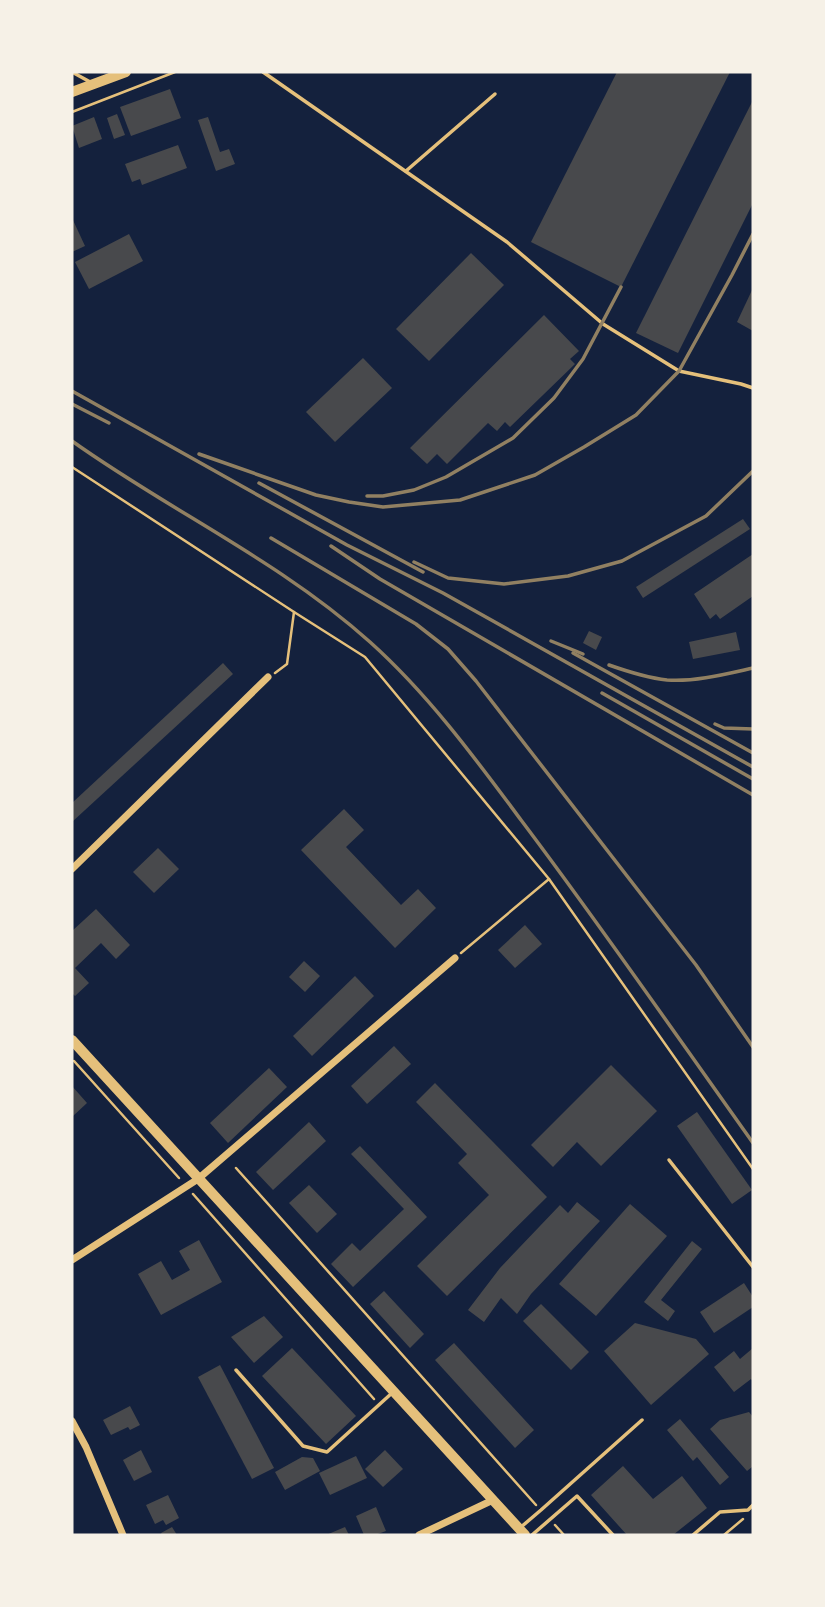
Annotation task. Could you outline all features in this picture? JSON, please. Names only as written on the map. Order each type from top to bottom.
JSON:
[{"type":"main road","points":[[72,92],[126,72]]},
{"type":"main road","points":[[72,1040],[522,1532]]},
{"type":"street","points":[[72,869],[266,678]]},
{"type":"street","points":[[72,1260],[198,1179],[455,958]]},
{"type":"street","points":[[72,1421],[86,1447],[123,1535]]},
{"type":"street","points":[[419,1535],[493,1500]]},
{"type":"lane","points":[[72,72],[94,84]]},
{"type":"lane","points":[[264,72],[508,242],[603,324],[679,370],[753,388]]},
{"type":"lane","points":[[406,171],[495,94]]},
{"type":"lane","points":[[669,1160],[753,1266]]},
{"type":"lane","points":[[236,1370],[303,1446],[327,1452],[393,1392]]},
{"type":"lane","points":[[522,1532],[541,1510],[642,1420]]},
{"type":"lane","points":[[532,1535],[577,1496],[613,1535]]},
{"type":"lane","points":[[693,1535],[720,1512],[748,1510],[753,1505]]},
{"type":"path","points":[[72,112],[174,72]]},
{"type":"path","points":[[72,467],[365,657],[549,879],[753,1169]]},
{"type":"path","points":[[266,678],[287,664],[294,612]]},
{"type":"path","points":[[455,958],[549,879]]},
{"type":"path","points":[[72,1058],[379,1405]]},
{"type":"path","points":[[236,1168],[541,1510]]},
{"type":"path","points":[[724,1535],[743,1518]]},
{"type":"path","points":[[550,1520],[564,1535]]},
{"type":"building","points":[[617,72],[730,72],[621,287],[531,242]]},
{"type":"building","points":[[170,89],[181,118],[131,136],[120,107]]},
{"type":"building","points":[[753,100],[753,203],[678,353],[636,333]]},
{"type":"building","points":[[117,114],[125,135],[114,139],[107,118]]},
{"type":"building","points":[[94,117],[102,139],[79,148],[72,126]]},
{"type":"building","points":[[208,117],[220,152],[229,149],[235,164],[216,171],[198,120]]},
{"type":"building","points":[[178,145],[187,168],[142,185],[140,179],[132,182],[125,164]]},
{"type":"building","points":[[72,218],[85,246],[72,252]]},
{"type":"building","points":[[129,234],[143,261],[89,289],[75,262]]},
{"type":"building","points":[[471,253],[504,285],[429,361],[396,329]]},
{"type":"building","points":[[753,288],[753,331],[737,322]]},
{"type":"building","points":[[544,315],[579,351],[570,359],[575,364],[510,427],[505,422],[497,431],[488,423],[447,464],[437,454],[427,464],[410,448]]},
{"type":"building","points":[[363,358],[392,388],[335,442],[306,412]]},
{"type":"building","points":[[743,519],[750,529],[643,598],[636,587]]},
{"type":"building","points":[[753,554],[753,596],[720,619],[716,614],[710,619],[694,594]]},
{"type":"building","points":[[589,631],[602,637],[596,650],[583,643]]},
{"type":"building","points":[[736,632],[740,650],[693,659],[689,642]]},
{"type":"building","points":[[223,663],[233,674],[72,822],[72,803]]},
{"type":"building","points":[[344,809],[364,830],[346,847],[401,905],[418,889],[436,908],[395,948],[301,850]]},
{"type":"building","points":[[158,848],[179,869],[154,893],[133,872]]},
{"type":"building","points":[[96,909],[130,945],[116,959],[101,943],[75,968],[89,983],[75,996],[72,993],[72,931]]},
{"type":"building","points":[[525,925],[542,944],[515,968],[498,950]]},
{"type":"building","points":[[304,961],[320,976],[305,992],[289,977]]},
{"type":"building","points":[[355,976],[374,996],[312,1056],[293,1036]]},
{"type":"building","points":[[394,1046],[411,1064],[367,1104],[351,1086]]},
{"type":"building","points":[[611,1065],[657,1111],[601,1166],[577,1142],[553,1167],[531,1145]]},
{"type":"building","points":[[269,1068],[287,1087],[228,1143],[210,1123]]},
{"type":"building","points":[[435,1083],[547,1197],[447,1296],[417,1266],[489,1195],[458,1163],[467,1154],[416,1102]]},
{"type":"building","points":[[72,1086],[87,1103],[72,1117]]},
{"type":"building","points":[[697,1112],[752,1190],[732,1204],[677,1126]]},
{"type":"building","points":[[309,1122],[326,1141],[273,1190],[256,1172]]},
{"type":"building","points":[[360,1146],[427,1217],[353,1287],[331,1264],[352,1243],[360,1251],[404,1209],[351,1154]]},
{"type":"building","points":[[309,1185],[337,1214],[317,1233],[289,1203]]},
{"type":"building","points":[[577,1202],[600,1221],[531,1294],[517,1314],[501,1298],[484,1322],[468,1310],[500,1268],[560,1205],[568,1213]]},
{"type":"building","points":[[630,1204],[667,1236],[596,1316],[559,1284]]},
{"type":"building","points":[[199,1240],[222,1282],[161,1315],[138,1274],[161,1261],[172,1280],[190,1270],[179,1251]]},
{"type":"building","points":[[692,1241],[702,1249],[661,1300],[675,1311],[668,1321],[644,1302]]},
{"type":"building","points":[[744,1283],[753,1297],[753,1307],[714,1333],[700,1312]]},
{"type":"building","points":[[384,1291],[424,1334],[410,1348],[370,1304]]},
{"type":"building","points":[[541,1304],[589,1352],[571,1370],[523,1321]]},
{"type":"building","points":[[264,1316],[283,1337],[254,1363],[231,1337]]},
{"type":"building","points":[[635,1323],[696,1339],[709,1354],[651,1405],[604,1351]]},
{"type":"building","points":[[454,1343],[534,1430],[515,1448],[435,1360]]},
{"type":"building","points":[[292,1348],[356,1416],[326,1444],[262,1376]]},
{"type":"building","points":[[753,1348],[753,1382],[751,1379],[734,1392],[714,1367],[734,1351],[740,1359]]},
{"type":"building","points":[[220,1365],[274,1468],[252,1479],[198,1377]]},
{"type":"building","points":[[130,1406],[140,1425],[111,1435],[103,1420]]},
{"type":"building","points":[[749,1412],[753,1417],[753,1469],[752,1467],[747,1471],[710,1429],[720,1420]]},
{"type":"building","points":[[680,1419],[729,1477],[720,1485],[697,1457],[693,1461],[667,1430]]},
{"type":"building","points":[[141,1450],[152,1472],[134,1481],[123,1460]]},
{"type":"building","points":[[385,1450],[403,1469],[383,1487],[365,1469]]},
{"type":"building","points":[[356,1456],[367,1478],[330,1495],[319,1473]]},
{"type":"building","points":[[302,1457],[313,1458],[320,1471],[285,1490],[275,1472]]},
{"type":"building","points":[[623,1466],[653,1499],[682,1476],[707,1508],[673,1535],[627,1535],[591,1495]]},
{"type":"building","points":[[168,1495],[179,1518],[166,1525],[163,1520],[155,1524],[146,1505]]},
{"type":"building","points":[[376,1507],[386,1531],[364,1535],[356,1516]]},
{"type":"building","points":[[172,1527],[177,1535],[162,1535],[161,1533]]},
{"type":"building","points":[[345,1527],[349,1535],[326,1535]]},
{"type":"railway","points":[[199,454],[316,495],[383,507],[460,500],[535,475],[636,415],[679,371],[753,234]]},
{"type":"railway","points":[[367,496],[414,490],[446,477],[513,438],[554,398],[583,359],[621,287]]},
{"type":"railway","points":[[72,391],[347,545],[443,593],[753,767]]},
{"type":"railway","points":[[72,404],[109,423]]},
{"type":"railway","points":[[72,441],[299,586],[370,642],[412,683],[486,773],[753,1143]]},
{"type":"railway","points":[[414,562],[448,578],[504,584],[568,576],[622,561],[706,516],[753,471]]},
{"type":"railway","points":[[259,483],[423,572]]},
{"type":"railway","points":[[271,538],[416,624],[448,649],[476,681],[696,965],[753,1047]]},
{"type":"railway","points":[[331,546],[380,579],[753,795]]},
{"type":"railway","points":[[551,641],[583,654]]},
{"type":"railway","points":[[573,653],[753,753]]},
{"type":"railway","points":[[609,665],[667,680],[710,677],[753,668]]},
{"type":"railway","points":[[602,693],[753,779]]},
{"type":"railway","points":[[715,724],[724,728],[753,729]]}]
